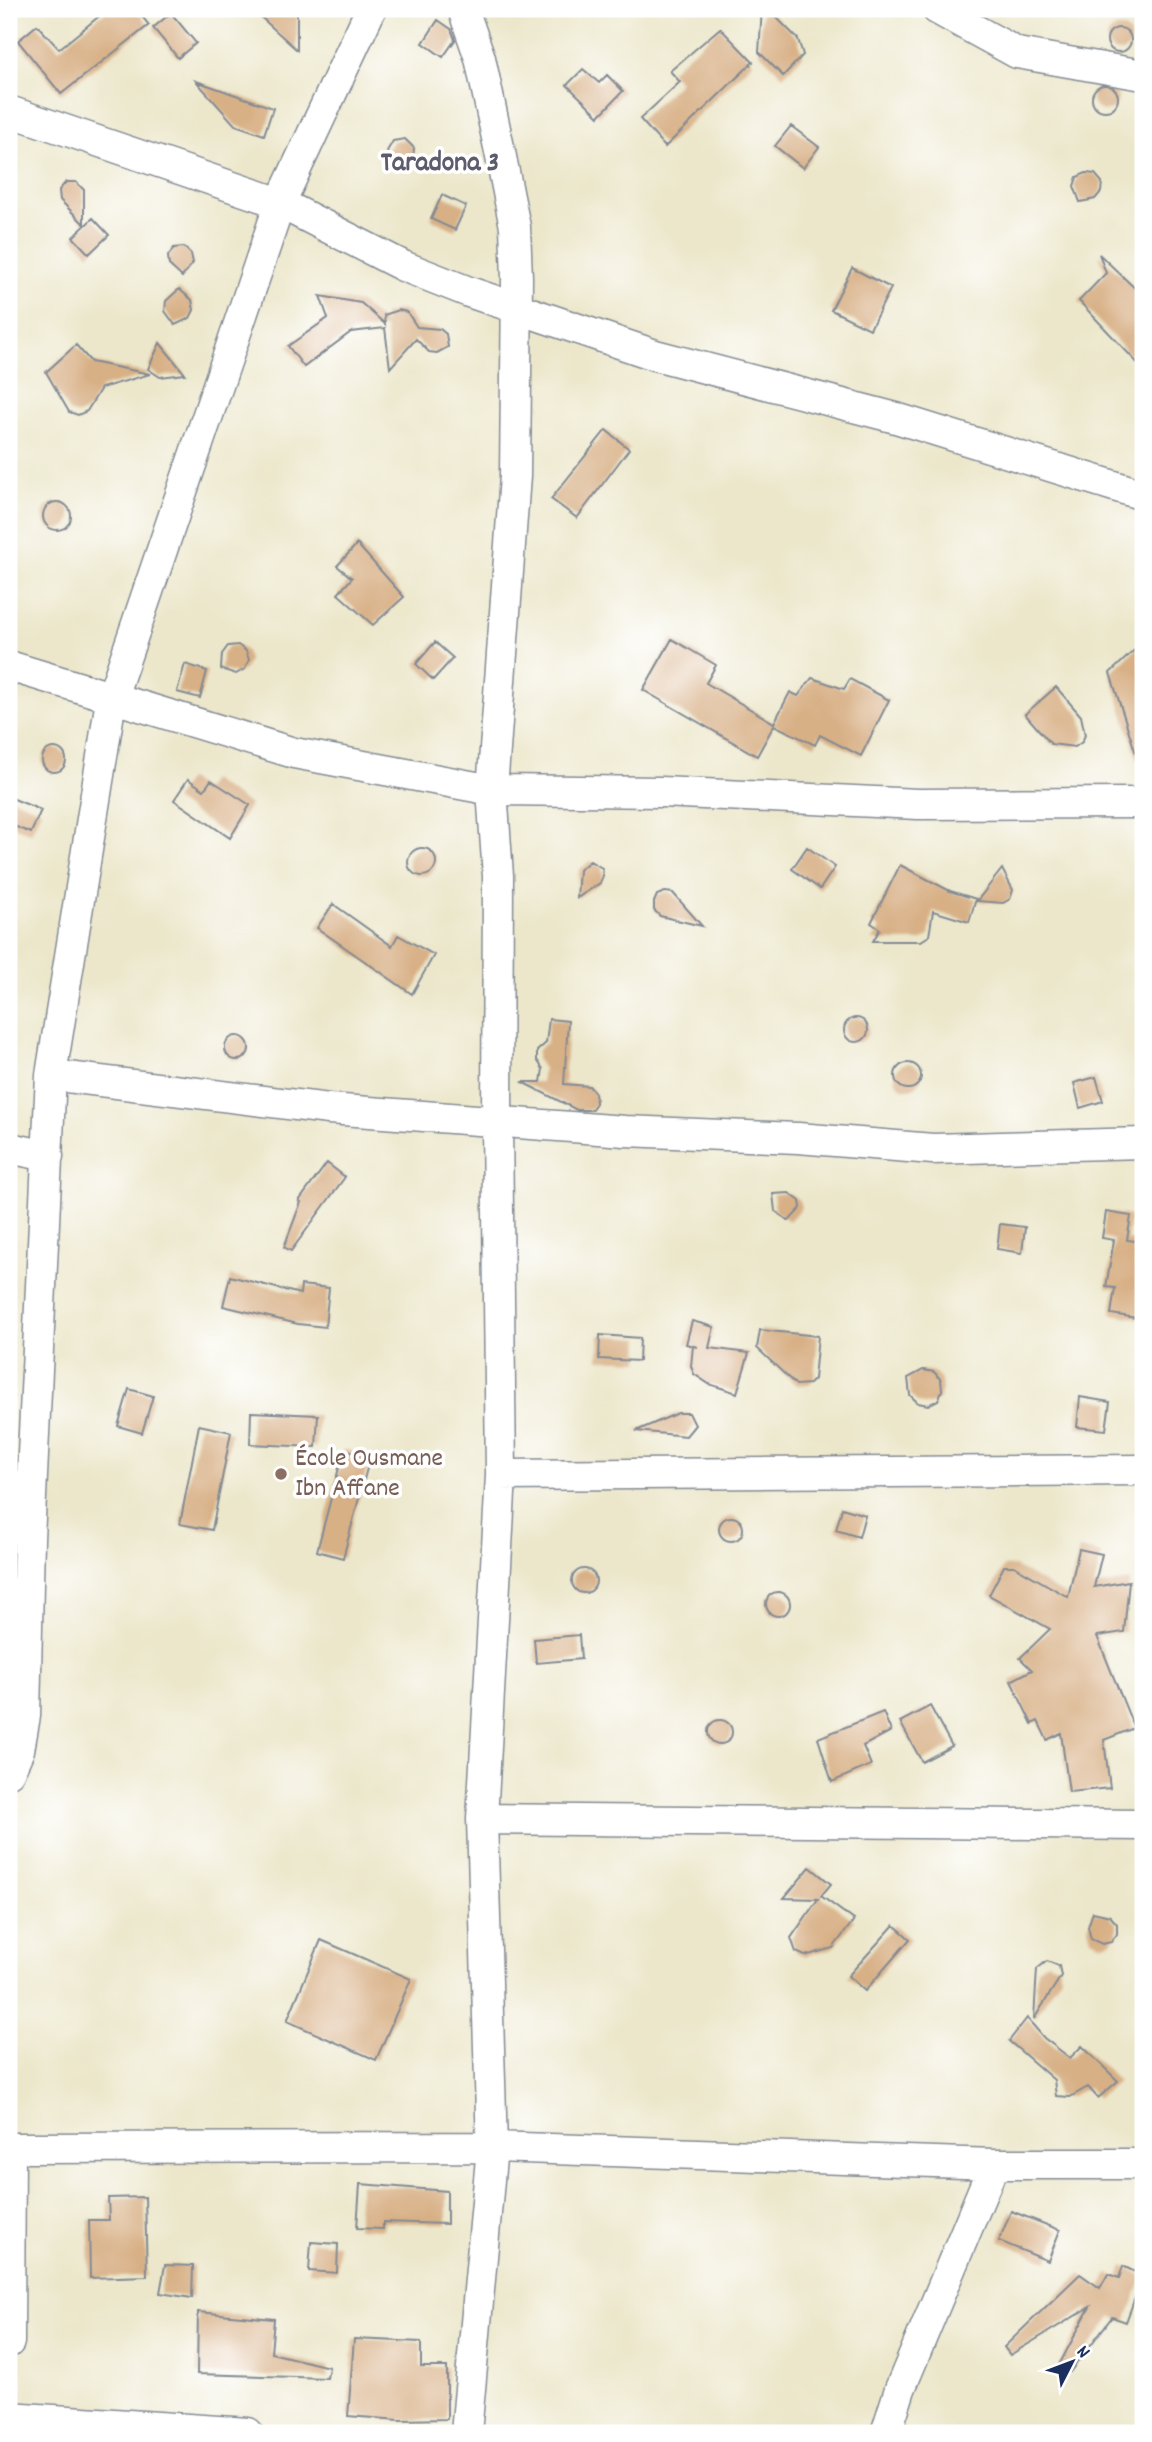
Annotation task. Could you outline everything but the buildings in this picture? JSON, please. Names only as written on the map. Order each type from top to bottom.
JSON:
[{"type":"street","points":[[9,1772],[19,1749],[24,1716],[29,1539],[51,1075],[111,699],[280,203],[371,9]]},
{"type":"street","points":[[463,9],[480,58],[514,227],[516,308],[515,476],[492,790],[498,876],[497,1123],[501,1475],[482,1819],[492,2147],[466,2433]]},
{"type":"street","points":[[937,9],[1017,53],[1143,75]]},
{"type":"street","points":[[9,111],[280,203],[403,266],[516,308],[655,355],[896,418],[1143,495]]},
{"type":"street","points":[[9,666],[294,753],[492,790],[661,792],[918,804],[1143,803]]},
{"type":"street","points":[[51,1075],[329,1109],[497,1123],[798,1138],[933,1149],[1143,1143]]},
{"type":"street","points":[[9,1148],[48,1156]]},
{"type":"street","points":[[501,1475],[1143,1470]]},
{"type":"street","points":[[482,1819],[1143,1825]]},
{"type":"street","points":[[9,2342],[9,2148],[492,2147],[994,2164],[1143,2164]]},
{"type":"street","points":[[886,2433],[900,2389],[994,2164]]},
{"type":"street","points":[[9,2417],[248,2433]]},
{"type":"place","name":"École Ousmane Ibn Affane","points":[[281,1474]]},
{"type":"district","name":"Taradona 3","points":[[440,165]]}]
